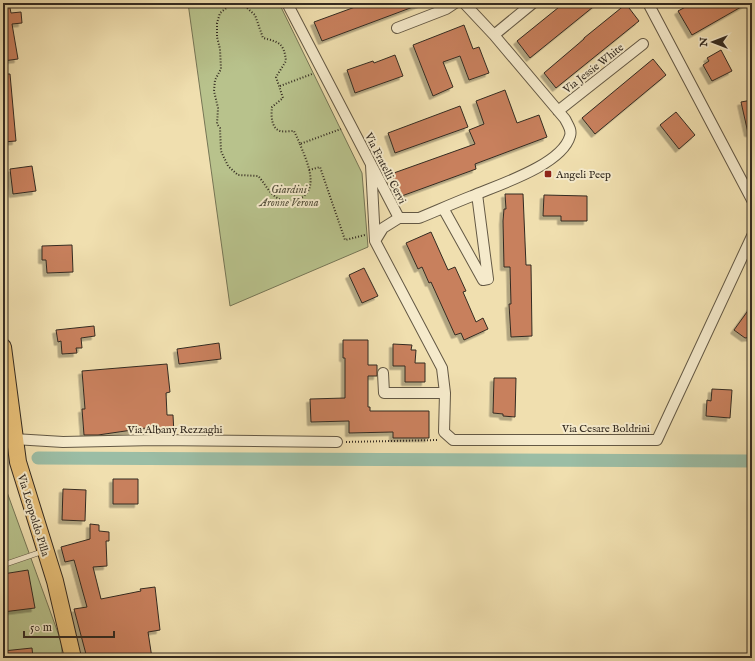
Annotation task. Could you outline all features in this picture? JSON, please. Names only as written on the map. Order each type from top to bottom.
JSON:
[{"type":"main road","name":"Via Leopoldo Pilla","points":[[3,347],[14,443],[21,477],[62,608],[73,658]]},
{"type":"street","name":"Via Fratelli Cervi","points":[[287,3],[399,218],[418,218],[524,175],[553,158],[571,135],[565,119],[558,111]]},
{"type":"street","points":[[397,28],[446,9],[455,3]]},
{"type":"street","points":[[464,3],[494,35],[558,111]]},
{"type":"street","points":[[494,35],[533,3]]},
{"type":"street","points":[[648,3],[752,200]]},
{"type":"street","name":"Via Jessie White","points":[[558,111],[643,44]]},
{"type":"street","points":[[371,165],[375,241],[442,368],[445,393],[444,432],[453,440]]},
{"type":"street","points":[[443,208],[483,280],[488,279],[477,194]]},
{"type":"street","points":[[375,241],[383,228],[399,218]]},
{"type":"street","name":"Via Cesare Boldrini","points":[[453,440],[657,440],[752,236]]},
{"type":"street","points":[[383,373],[384,393],[445,393]]},
{"type":"street","name":"Via Albany Rezzaghi","points":[[14,443],[155,440],[337,442]]},
{"type":"lane","points":[[3,565],[45,551]]},
{"type":"path","points":[[238,4],[246,7],[255,16],[262,38],[274,40],[280,44],[285,52],[286,61],[276,77],[280,86],[283,98],[272,107],[271,116],[274,126],[280,131],[294,131],[309,170],[311,187],[304,196],[290,202],[279,199],[270,192],[258,176],[238,175],[228,166],[221,151],[220,128],[217,124],[218,108],[214,91],[215,80],[221,69],[220,49],[217,37],[217,23],[220,12],[229,6],[238,4]]},
{"type":"path","points":[[280,86],[313,74]]},
{"type":"path","points":[[300,144],[340,129]]},
{"type":"path","points":[[309,170],[320,167],[344,240],[367,234]]},
{"type":"path","points":[[337,442],[453,440]]},
{"type":"green space","name":"Giardini Aronne Verona","points":[[188,3],[279,3],[362,173],[368,247],[230,306]]},
{"type":"green space","points":[[3,481],[62,644],[62,658],[3,658]]},
{"type":"building","points":[[3,3],[9,3],[11,13],[21,12],[22,23],[12,24],[18,59],[3,61]]},
{"type":"building","points":[[366,3],[421,4],[322,41],[314,22]]},
{"type":"building","points":[[564,3],[598,3],[530,58],[517,41]]},
{"type":"building","points":[[693,3],[748,3],[692,35],[678,11]]},
{"type":"building","points":[[626,4],[639,21],[556,88],[544,73]]},
{"type":"building","points":[[464,25],[473,49],[479,47],[489,73],[469,80],[460,56],[443,62],[453,87],[433,96],[413,45]]},
{"type":"building","points":[[721,50],[732,71],[712,81],[703,65],[709,61],[707,58]]},
{"type":"building","points":[[395,55],[403,76],[355,93],[347,70],[373,61],[374,63]]},
{"type":"building","points":[[653,59],[666,75],[595,134],[582,118]]},
{"type":"building","points":[[3,74],[10,74],[16,141],[3,142]]},
{"type":"building","points":[[505,90],[517,123],[539,115],[547,137],[475,164],[476,169],[399,197],[391,174],[475,144],[469,130],[484,124],[476,101]]},
{"type":"building","points":[[752,100],[752,133],[748,133],[741,102]]},
{"type":"building","points":[[460,106],[468,127],[395,153],[388,133]]},
{"type":"building","points":[[676,112],[695,135],[679,149],[660,125]]},
{"type":"building","points":[[32,166],[36,191],[13,194],[10,169]]},
{"type":"building","points":[[505,194],[523,194],[526,265],[531,265],[532,336],[511,337],[509,304],[511,304],[510,267],[504,267],[503,221],[504,209],[506,209]]},
{"type":"building","points":[[544,195],[587,196],[587,221],[561,221],[561,216],[543,216]]},
{"type":"building","points":[[431,232],[448,270],[455,267],[466,291],[463,292],[476,322],[483,318],[488,329],[464,340],[461,333],[455,335],[431,282],[429,283],[422,267],[418,269],[406,243]]},
{"type":"building","points":[[72,245],[73,272],[47,273],[46,260],[42,260],[42,246]]},
{"type":"building","points":[[364,268],[378,296],[362,303],[349,275]]},
{"type":"building","points":[[752,305],[752,337],[745,338],[734,330]]},
{"type":"building","points":[[94,326],[95,336],[81,338],[82,348],[76,348],[77,353],[62,354],[61,341],[58,342],[56,330]]},
{"type":"building","points":[[343,340],[368,340],[368,365],[377,365],[377,376],[368,376],[368,407],[370,407],[370,411],[429,411],[429,438],[393,438],[393,432],[349,433],[349,421],[311,422],[310,399],[345,398],[345,358],[343,358]]},
{"type":"building","points":[[219,343],[221,359],[179,364],[177,349]]},
{"type":"building","points":[[393,344],[412,345],[411,350],[416,350],[415,363],[425,363],[425,382],[405,382],[405,366],[393,366]]},
{"type":"building","points":[[167,364],[170,392],[166,393],[167,415],[173,415],[174,434],[147,434],[146,428],[98,435],[84,435],[82,409],[85,409],[82,371]]},
{"type":"building","points":[[494,378],[516,378],[515,417],[493,413]]},
{"type":"building","points":[[712,389],[732,390],[730,418],[706,416],[707,400],[711,401]]},
{"type":"building","points":[[113,479],[138,479],[138,504],[113,504]]},
{"type":"building","points":[[63,489],[86,490],[85,521],[62,520]]},
{"type":"building","points":[[90,524],[99,525],[99,531],[109,532],[109,541],[106,541],[107,566],[93,567],[101,599],[141,591],[140,589],[155,587],[160,630],[148,632],[152,658],[87,658],[74,609],[87,607],[74,560],[65,562],[61,547],[90,539]]},
{"type":"building","points":[[28,570],[35,608],[3,612],[3,574]]},
{"type":"building","points":[[32,648],[33,658],[3,658],[3,651]]},
{"type":"waterway","points":[[38,458],[752,461]]},
{"type":"place","name":"Angeli Peep","points":[[548,174]]}]
